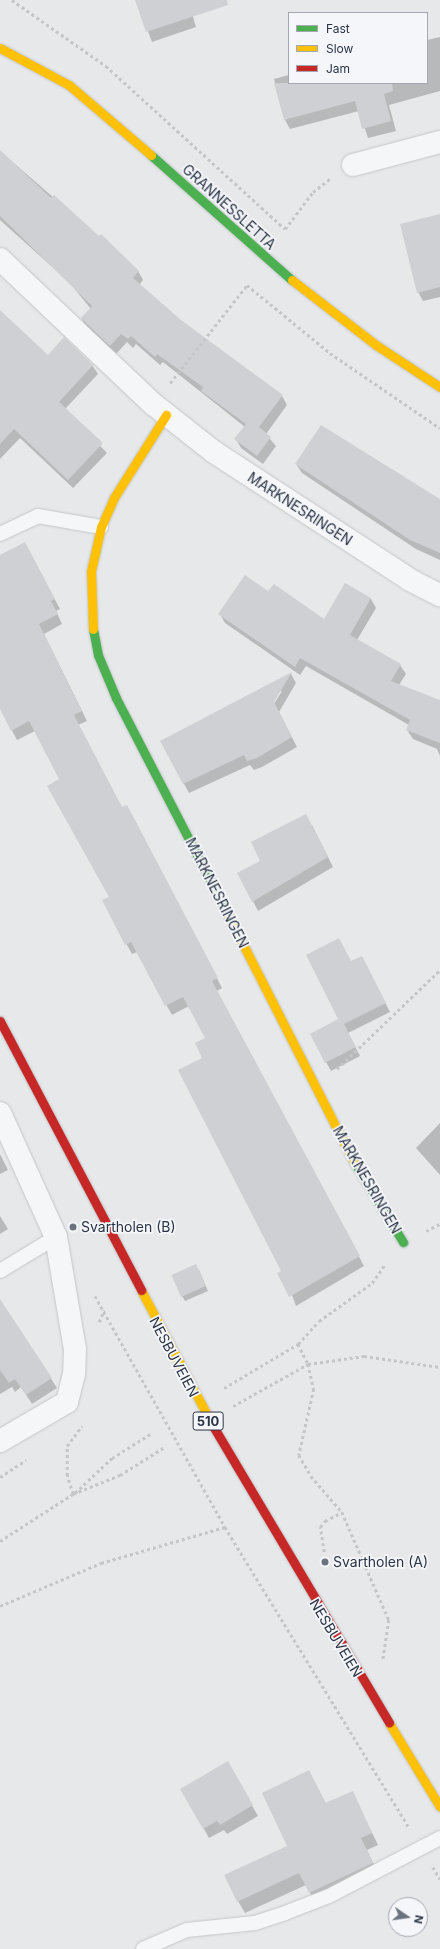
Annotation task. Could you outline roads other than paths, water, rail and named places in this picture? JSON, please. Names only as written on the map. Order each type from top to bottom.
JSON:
[{"type":"main road","name":"GRANNESSLETTA","points":[[0,48],[69,85],[122,128],[265,259],[376,345],[440,386]]},
{"type":"main road","name":"MARKNESRINGEN","points":[[160,409],[115,496],[101,527],[91,571],[91,616],[98,655],[116,698],[364,1181],[402,1242]]},
{"type":"main road","name":"NESBUVEIEN","points":[[0,1021],[233,1465],[440,1807]]},
{"type":"street","points":[[353,165],[440,142]]},
{"type":"street","name":"MARKNESRINGEN","points":[[0,259],[160,409],[267,488],[440,595]]},
{"type":"street","points":[[0,1113],[56,1237],[75,1349],[71,1390],[67,1402],[0,1441]]},
{"type":"lane","points":[[0,534],[38,516],[101,527]]},
{"type":"lane","points":[[0,1271],[56,1237]]},
{"type":"lane","points":[[143,1949],[187,1930],[255,1923],[285,1913],[329,1896],[422,1850],[440,1838]]},
{"type":"place","name":"Svartholen (B)","points":[[73,1227]]},
{"type":"place","name":"Svartholen (A)","points":[[325,1562]]}]
